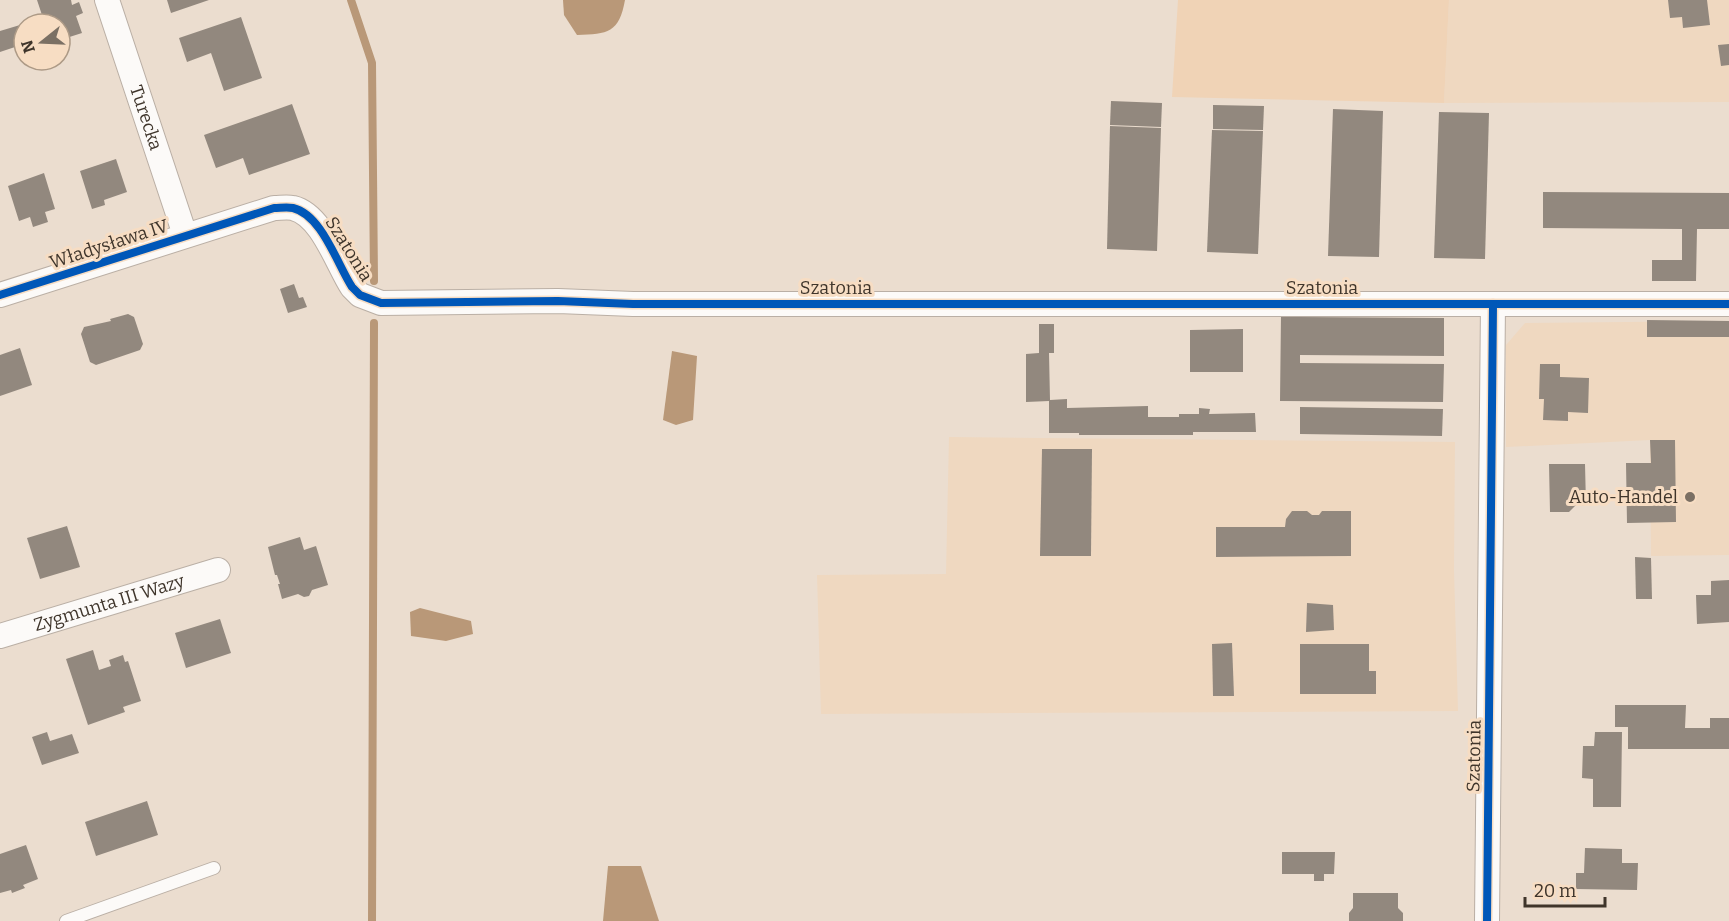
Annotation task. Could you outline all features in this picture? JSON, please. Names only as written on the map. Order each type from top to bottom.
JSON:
[{"type":"street","name":"Turecka","points":[[107,0],[185,235]]},
{"type":"street","name":"Szatonia","points":[[228,223],[274,208],[293,208],[308,215],[319,226],[352,287],[360,295],[381,303],[558,301],[633,304],[1729,304]]},
{"type":"street","name":"Władysława IV","points":[[0,295],[228,223]]},
{"type":"street","name":"Szatonia","points":[[1487,921],[1493,304]]},
{"type":"street","name":"Zygmunta III Wazy","points":[[0,636],[218,570]]},
{"type":"lane","points":[[66,921],[214,868]]},
{"type":"shaded area","points":[[563,0],[625,0],[619,19],[610,30],[597,34],[577,35],[564,15]]},
{"type":"shaded area","points":[[1178,0],[1449,0],[1444,103],[1172,97]]},
{"type":"shaded area","points":[[1449,0],[1729,0],[1729,102],[1444,103]]},
{"type":"shaded area","points":[[1729,321],[1729,555],[1651,556],[1650,440],[1506,447],[1506,345],[1525,323]]},
{"type":"shaded area","points":[[672,351],[697,356],[693,420],[676,425],[663,420]]},
{"type":"shaded area","points":[[949,437],[1455,442],[1454,570],[1458,711],[821,714],[817,575],[946,574]]},
{"type":"shaded area","points":[[420,608],[471,621],[473,634],[446,641],[411,636],[410,612]]},
{"type":"shaded area","points":[[608,866],[641,866],[659,921],[603,921]]},
{"type":"building","points":[[37,0],[71,0],[72,5],[79,2],[83,13],[76,16],[82,33],[72,36],[72,12],[41,12]]},
{"type":"building","points":[[167,0],[209,0],[171,13]]},
{"type":"building","points":[[1668,0],[1707,0],[1710,25],[1683,28],[1682,17],[1670,18]]},
{"type":"building","points":[[241,17],[262,78],[224,91],[211,53],[187,62],[179,38]]},
{"type":"building","points":[[12,27],[12,48],[0,52],[0,31]]},
{"type":"building","points":[[1729,44],[1729,65],[1721,66],[1718,45]]},
{"type":"building","points":[[1111,101],[1162,103],[1161,127],[1110,125]]},
{"type":"building","points":[[292,104],[310,154],[249,175],[243,158],[216,168],[204,135]]},
{"type":"building","points":[[1213,105],[1264,106],[1263,130],[1213,129]]},
{"type":"building","points":[[1333,109],[1383,111],[1379,257],[1328,256]]},
{"type":"building","points":[[1439,112],[1489,113],[1485,259],[1434,258]]},
{"type":"building","points":[[1110,126],[1161,128],[1157,251],[1107,249]]},
{"type":"building","points":[[1212,130],[1263,131],[1258,254],[1207,252]]},
{"type":"building","points":[[116,159],[127,192],[104,200],[105,205],[92,209],[80,171]]},
{"type":"building","points":[[44,173],[55,209],[45,212],[48,222],[33,227],[30,217],[19,221],[8,186]]},
{"type":"building","points":[[1543,192],[1729,193],[1729,229],[1697,229],[1696,281],[1652,281],[1652,260],[1682,260],[1682,229],[1543,228]]},
{"type":"building","points":[[294,284],[299,298],[303,297],[307,307],[288,313],[280,289]]},
{"type":"building","points":[[128,314],[134,317],[143,344],[140,350],[96,365],[90,362],[81,334],[84,327],[111,321],[110,319]]},
{"type":"building","points":[[1281,315],[1444,318],[1444,356],[1300,355],[1300,363],[1444,364],[1443,402],[1280,401]]},
{"type":"building","points":[[1647,320],[1729,321],[1729,337],[1647,337]]},
{"type":"building","points":[[1039,324],[1054,324],[1054,353],[1049,353],[1050,400],[1067,399],[1067,408],[1148,406],[1148,417],[1179,417],[1179,414],[1199,414],[1199,408],[1210,409],[1209,414],[1255,413],[1256,432],[1193,432],[1193,435],[1049,433],[1049,401],[1026,402],[1026,354],[1039,353]]},
{"type":"building","points":[[1243,329],[1243,372],[1190,372],[1190,330]]},
{"type":"building","points":[[20,348],[32,385],[0,396],[0,355]]},
{"type":"building","points":[[1540,364],[1560,364],[1560,377],[1589,378],[1588,413],[1568,412],[1568,421],[1543,420],[1544,399],[1539,399]]},
{"type":"building","points":[[1300,407],[1443,409],[1442,436],[1300,434]]},
{"type":"building","points":[[1650,440],[1675,440],[1676,522],[1627,523],[1626,463],[1651,463]]},
{"type":"building","points":[[1042,449],[1092,449],[1091,556],[1040,556]]},
{"type":"building","points":[[1549,464],[1585,464],[1586,505],[1575,506],[1569,512],[1550,512]]},
{"type":"building","points":[[1292,511],[1307,511],[1312,515],[1319,515],[1322,511],[1351,511],[1351,556],[1216,557],[1216,527],[1285,527],[1286,519]]},
{"type":"building","points":[[67,526],[80,567],[40,579],[27,538]]},
{"type":"building","points":[[300,537],[304,550],[316,546],[328,585],[312,590],[309,596],[304,597],[298,594],[282,599],[278,584],[280,584],[275,575],[268,547]]},
{"type":"building","points":[[1635,557],[1651,558],[1652,599],[1636,599]]},
{"type":"building","points":[[1729,580],[1729,622],[1697,624],[1696,595],[1711,595],[1711,581]]},
{"type":"building","points":[[1307,603],[1333,605],[1334,630],[1306,632]]},
{"type":"building","points":[[220,619],[231,653],[186,668],[175,633]]},
{"type":"building","points":[[1232,643],[1234,696],[1213,696],[1212,644]]},
{"type":"building","points":[[1300,644],[1369,644],[1369,671],[1376,671],[1376,694],[1300,694]]},
{"type":"building","points":[[93,650],[99,670],[111,666],[109,660],[123,655],[125,662],[128,661],[141,701],[123,707],[125,712],[88,725],[66,659]]},
{"type":"building","points":[[1615,705],[1686,705],[1685,728],[1710,728],[1710,718],[1729,718],[1729,749],[1628,749],[1628,727],[1615,727]]},
{"type":"building","points":[[47,732],[50,741],[72,734],[79,753],[42,765],[32,737]]},
{"type":"building","points":[[1595,732],[1622,732],[1621,807],[1593,807],[1593,779],[1582,778],[1583,746],[1594,746]]},
{"type":"building","points":[[147,801],[158,835],[96,856],[85,822]]},
{"type":"building","points":[[26,845],[38,879],[23,885],[25,888],[12,893],[11,890],[0,893],[0,854]]},
{"type":"building","points":[[1585,848],[1622,849],[1622,863],[1638,863],[1637,890],[1576,889],[1576,873],[1584,873]]},
{"type":"building","points":[[1282,852],[1335,852],[1334,874],[1324,874],[1324,881],[1314,881],[1314,874],[1282,874]]},
{"type":"building","points":[[1353,893],[1398,893],[1398,908],[1403,913],[1403,921],[1349,921],[1349,913],[1353,908]]},
{"type":"waterway","points":[[351,0],[372,63],[374,281]]},
{"type":"waterway","points":[[372,921],[374,323]]},
{"type":"cycle path","points":[[0,295],[274,208],[293,208],[303,212],[320,230],[352,287],[360,295],[381,303],[558,301],[633,304],[1729,304]]},
{"type":"cycle path","points":[[1487,921],[1493,304]]},
{"type":"place","name":"Auto-Handel","points":[[1690,497]]}]
